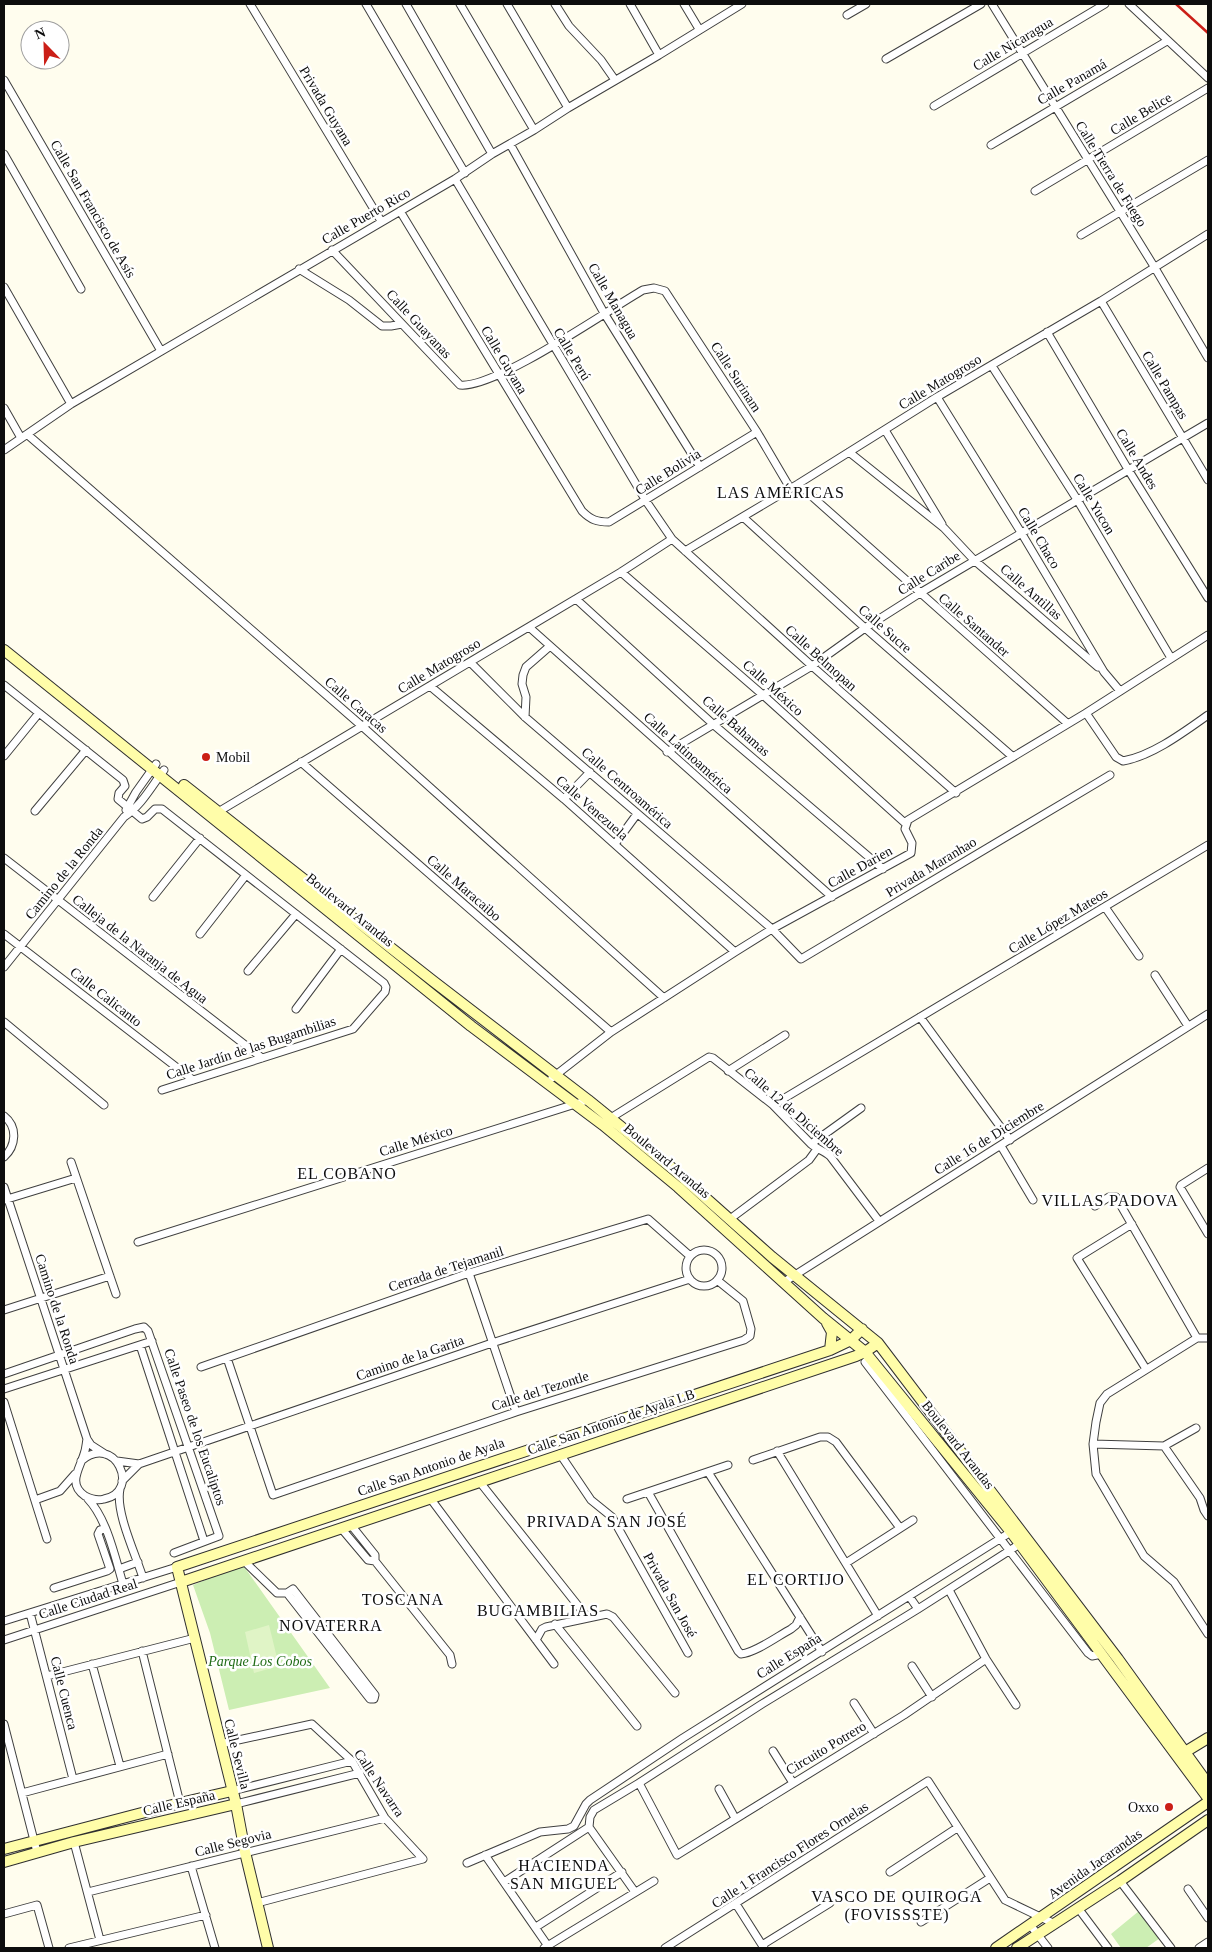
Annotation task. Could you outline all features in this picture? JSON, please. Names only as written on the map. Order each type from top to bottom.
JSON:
[{"type":"main road","name":"Boulevard Arandas","points":[[4,643],[471,1026],[588,1100],[606,1121],[678,1187],[823,1318],[851,1340],[865,1357],[877,1366],[1024,1542],[1185,1752],[1207,1789]]},
{"type":"main road","name":"Boulevard Arandas","points":[[4,650],[158,769],[218,812],[474,1013],[551,1078],[576,1104],[606,1121],[673,1169],[794,1275],[862,1329],[878,1343],[1014,1530]]},
{"type":"main road","points":[[823,1318],[832,1332],[830,1350]]},
{"type":"main road","name":"Calle San Antonio de Ayala","points":[[177,1567],[830,1350],[851,1340],[862,1329]]},
{"type":"main road","name":"Calle San Antonio de Ayala LB","points":[[180,1582],[851,1357],[865,1357],[878,1343]]},
{"type":"main road","points":[[905,1400],[907,1416]]},
{"type":"main road","points":[[588,1430],[592,1443]]},
{"type":"main road","points":[[510,1455],[514,1469]]},
{"type":"main road","points":[[317,1520],[321,1535]]},
{"type":"main road","name":"Boulevard Arandas","points":[[1024,1542],[1102,1654],[1207,1789]]},
{"type":"main road","name":"Calle Sevilla","points":[[177,1567],[236,1804],[244,1852],[268,1948]]},
{"type":"main road","points":[[1185,1752],[1208,1738]]},
{"type":"main road","name":"Avenida Jacarandas","points":[[996,1948],[1043,1918],[1207,1789]]},
{"type":"main road","name":"Calle España","points":[[4,1849],[232,1791]]},
{"type":"main road","name":"Calle España","points":[[4,1862],[74,1842],[236,1804]]},
{"type":"main road","name":"Avenida Jacarandas","points":[[1017,1948],[1120,1881],[1208,1820]]},
{"type":"street","name":"Privada Guyana","points":[[250,4],[381,221]]},
{"type":"street","points":[[366,4],[465,173]]},
{"type":"street","points":[[406,4],[492,154]]},
{"type":"street","points":[[460,4],[534,130]]},
{"type":"street","points":[[507,4],[568,108]]},
{"type":"street","points":[[555,4],[569,26],[600,60],[615,80]]},
{"type":"street","points":[[630,4],[659,55]]},
{"type":"street","points":[[684,4],[699,29]]},
{"type":"street","name":"Calle Puerto Rico","points":[[4,450],[71,404],[455,179],[492,154],[742,4]]},
{"type":"street","points":[[848,15],[866,4]]},
{"type":"street","points":[[886,59],[981,4]]},
{"type":"street","name":"Calle Tierra de Fuego","points":[[992,4],[1155,268],[1208,358]]},
{"type":"street","name":"Calle Nicaragua","points":[[934,106],[1105,4]]},
{"type":"street","points":[[1129,4],[1208,78]]},
{"type":"street","name":"Calle Panamá","points":[[991,145],[1167,41]]},
{"type":"street","name":"Calle San Francisco de Asís","points":[[4,80],[161,351]]},
{"type":"street","name":"Calle Belice","points":[[1035,191],[1089,161],[1208,88]]},
{"type":"street","name":"Calle Managua","points":[[510,144],[604,312],[700,467]]},
{"type":"street","points":[[4,154],[81,290]]},
{"type":"street","points":[[1081,235],[1208,160]]},
{"type":"street","name":"Calle Perú","points":[[455,179],[646,501],[672,539]]},
{"type":"street","name":"Calle Guyana","points":[[400,211],[582,511],[590,519]]},
{"type":"street","name":"Calle Matogroso","points":[[686,551],[937,397],[1101,301],[1208,235]]},
{"type":"street","name":"Calle Guayanas","points":[[332,250],[460,385],[468,386],[499,376]]},
{"type":"street","points":[[299,269],[342,295],[382,326],[402,324]]},
{"type":"street","points":[[4,287],[71,404]]},
{"type":"street","name":"Calle Surinam","points":[[604,312],[643,290],[654,288],[665,291],[757,432],[790,488]]},
{"type":"street","name":"Calle Pampas","points":[[1101,301],[1208,480]]},
{"type":"street","points":[[499,376],[604,312]]},
{"type":"street","name":"Calle Andes","points":[[1047,332],[1129,471],[1208,598]]},
{"type":"street","name":"Calle Yucon","points":[[992,366],[1078,501],[1171,658]]},
{"type":"street","name":"Calle Chaco","points":[[937,397],[1022,534],[1104,672],[1120,691]]},
{"type":"street","name":"Calle Caracas","points":[[4,408],[24,437],[363,727],[664,998]]},
{"type":"street","name":"Calle Caribe","points":[[667,752],[812,666],[864,628],[974,560],[1022,534],[1208,423]]},
{"type":"street","name":"Calle Antillas","points":[[885,430],[944,528]]},
{"type":"street","name":"Calle Bolivia","points":[[590,519],[599,522],[609,522],[757,432]]},
{"type":"street","name":"Calle Antillas","points":[[849,452],[944,528],[974,560],[1104,672]]},
{"type":"street","name":"Calle Santander","points":[[798,484],[1067,723]]},
{"type":"street","name":"Calle Sucre","points":[[743,517],[864,628],[1013,757]]},
{"type":"street","name":"Calle Matogroso","points":[[218,812],[621,572],[672,539]]},
{"type":"street","name":"Calle Belmopan","points":[[672,539],[956,793]]},
{"type":"street","name":"Calle México","points":[[621,572],[763,695],[906,824]]},
{"type":"street","name":"Calle Bahamas","points":[[576,599],[714,724],[883,869]]},
{"type":"street","name":"Calle Latinoamérica","points":[[529,627],[667,752],[832,897]]},
{"type":"street","points":[[906,824],[908,820],[956,793],[1086,713],[1208,635]]},
{"type":"street","points":[[525,717],[526,697],[522,684],[523,675],[526,667],[550,646]]},
{"type":"street","name":"Calle Centroamérica","points":[[470,662],[525,717],[772,930]]},
{"type":"street","points":[[4,685],[123,780],[125,786],[118,799],[142,819],[155,809],[162,809],[341,949],[296,1009]]},
{"type":"street","name":"Calle Venezuela","points":[[430,686],[564,799],[734,952]]},
{"type":"street","points":[[4,756],[39,713]]},
{"type":"street","points":[[1086,713],[1116,757],[1123,761],[1133,760],[1175,738],[1208,715]]},
{"type":"street","points":[[35,811],[86,750]]},
{"type":"street","name":"Calle Maracaibo","points":[[301,762],[611,1032]]},
{"type":"street","name":"Camino de la Ronda","points":[[4,967],[124,817],[158,769]]},
{"type":"street","points":[[564,799],[590,772]]},
{"type":"street","name":"Privada Maranhao","points":[[772,930],[801,959],[1110,776]]},
{"type":"street","points":[[615,844],[637,814]]},
{"type":"street","name":"Calle Darien","points":[[551,1078],[611,1032],[734,952],[911,853],[912,844],[905,829],[906,824]]},
{"type":"street","points":[[153,897],[200,838]]},
{"type":"street","name":"Calle López Mateos","points":[[773,1105],[1208,845]]},
{"type":"street","name":"Calleja de la Naranja de Agua","points":[[4,858],[57,901],[262,1058]]},
{"type":"street","points":[[200,934],[246,875]]},
{"type":"street","points":[[1106,907],[1139,956]]},
{"type":"street","points":[[248,972],[296,914]]},
{"type":"street","name":"Calle Calicanto","points":[[4,934],[193,1080]]},
{"type":"street","name":"Calle Jardín de las Bugambilias","points":[[162,1090],[353,1029],[385,992],[386,987],[384,983],[341,949]]},
{"type":"street","points":[[1155,975],[1188,1026]]},
{"type":"street","points":[[471,1026],[474,1013]]},
{"type":"street","name":"Calle 16 de Diciembre","points":[[784,1282],[1208,1014]]},
{"type":"street","points":[[920,1017],[1010,1140]]},
{"type":"street","points":[[4,1022],[104,1105]]},
{"type":"street","points":[[728,1071],[785,1035]]},
{"type":"street","name":"Calle 12 de Diciembre","points":[[606,1121],[711,1057],[773,1105],[814,1147],[823,1150],[830,1156],[879,1221]]},
{"type":"street","name":"Calle México","points":[[138,1242],[588,1100]]},
{"type":"street","points":[[730,1219],[808,1160],[814,1147],[861,1108]]},
{"type":"street","points":[[4,1116],[13,1128],[14,1138],[12,1148],[4,1157]]},
{"type":"street","points":[[1001,1146],[1032,1200]]},
{"type":"street","points":[[71,1162],[116,1294]]},
{"type":"street","points":[[1208,1168],[1180,1187],[1208,1234]]},
{"type":"street","points":[[5,1200],[76,1178]]},
{"type":"street","name":"Camino de la Ronda","points":[[4,1187],[5,1200],[87,1439]]},
{"type":"street","points":[[1095,1206],[1110,1197],[1116,1197],[1197,1338]]},
{"type":"street","name":"Cerrada de Tejamanil","points":[[201,1367],[469,1273],[648,1219],[690,1256]]},
{"type":"street","points":[[1132,1224],[1077,1258],[1146,1369]]},
{"type":"street","points":[[703,1250],[714,1253],[721,1262],[722,1268],[714,1283],[703,1286],[690,1279],[686,1266],[690,1256],[697,1251],[703,1250]]},
{"type":"street","points":[[469,1273],[516,1412]]},
{"type":"street","points":[[4,1310],[110,1276]]},
{"type":"street","name":"Camino de la Garita","points":[[116,1461],[139,1464],[492,1343],[690,1279]]},
{"type":"street","name":"Calle del Tezontle","points":[[250,1426],[273,1495],[516,1412],[744,1340],[750,1336],[751,1329],[742,1302],[717,1280]]},
{"type":"street","name":"Calle Paseo de los Eucaliptos","points":[[59,1356],[144,1328],[148,1331],[219,1536],[204,1542],[140,1345]]},
{"type":"street","points":[[1208,1338],[1197,1338],[1103,1398],[1098,1411],[1093,1444],[1096,1474],[1144,1556],[1174,1582],[1208,1634]]},
{"type":"street","points":[[4,1389],[152,1341]]},
{"type":"street","points":[[4,1374],[59,1356]]},
{"type":"street","points":[[865,1357],[907,1416],[1090,1656],[1102,1654]]},
{"type":"street","points":[[227,1358],[250,1426]]},
{"type":"street","points":[[4,1402],[47,1539]]},
{"type":"street","points":[[1093,1444],[1164,1446],[1196,1428]]},
{"type":"street","points":[[753,1460],[820,1437],[828,1437],[836,1442],[900,1528]]},
{"type":"street","points":[[87,1439],[91,1445],[116,1461],[122,1474],[118,1498],[120,1511],[143,1578]]},
{"type":"street","points":[[35,1500],[66,1486],[76,1474],[84,1454],[87,1439]]},
{"type":"street","points":[[1164,1446],[1200,1498],[1208,1516]]},
{"type":"street","points":[[777,1451],[878,1616]]},
{"type":"street","points":[[81,1461],[92,1454],[105,1454]]},
{"type":"street","name":"Privada San José","points":[[560,1454],[591,1500],[612,1517],[688,1653]]},
{"type":"street","name":"Camino de la Garita","points":[[121,1484],[139,1464]]},
{"type":"street","points":[[627,1499],[728,1465]]},
{"type":"street","points":[[708,1472],[822,1652]]},
{"type":"street","points":[[76,1474],[76,1484],[95,1506],[105,1529],[123,1584]]},
{"type":"street","points":[[480,1481],[587,1617]]},
{"type":"street","points":[[60,1490],[84,1495],[94,1500],[110,1498],[116,1493],[121,1484]]},
{"type":"street","points":[[648,1492],[741,1654],[754,1650],[796,1626],[800,1617]]},
{"type":"street","points":[[430,1498],[554,1664]]},
{"type":"street","points":[[1200,1498],[1208,1500]]},
{"type":"street","points":[[846,1563],[913,1520]]},
{"type":"street","points":[[346,1527],[368,1560],[375,1562],[450,1655],[452,1664]]},
{"type":"street","points":[[54,1588],[107,1572],[110,1569],[98,1534],[100,1530],[105,1529]]},
{"type":"street","name":"Calle España","points":[[568,1829],[574,1826],[590,1800],[755,1693],[1014,1530]]},
{"type":"street","points":[[174,1553],[204,1542]]},
{"type":"street","name":"Calle España","points":[[590,1827],[590,1816],[602,1804],[639,1783],[762,1704],[1024,1542]]},
{"type":"street","points":[[244,1561],[277,1593],[293,1589],[370,1699],[374,1699],[375,1695],[339,1654]]},
{"type":"street","points":[[118,1569],[138,1562]]},
{"type":"street","name":"Calle San Antonio de Ayala","points":[[4,1621],[177,1567]]},
{"type":"street","name":"Calle Ciudad Real","points":[[4,1640],[180,1582]]},
{"type":"street","points":[[949,1590],[986,1659],[1016,1705]]},
{"type":"street","points":[[909,1596],[918,1609]]},
{"type":"street","name":"Calle Cuenca","points":[[30,1613],[73,1779]]},
{"type":"street","points":[[536,1640],[542,1629],[555,1624],[607,1614],[613,1617],[674,1693]]},
{"type":"street","points":[[555,1624],[637,1726]]},
{"type":"street","points":[[47,1676],[195,1638]]},
{"type":"street","points":[[142,1651],[180,1803]]},
{"type":"street","name":"Circuito Potrero","points":[[639,1783],[677,1856],[735,1818],[874,1734],[986,1659]]},
{"type":"street","points":[[92,1664],[120,1766]]},
{"type":"street","points":[[912,1666],[932,1696]]},
{"type":"street","points":[[755,1693],[762,1704]]},
{"type":"street","points":[[854,1703],[874,1734]]},
{"type":"street","points":[[4,1724],[37,1852]]},
{"type":"street","name":"Calle Navarra","points":[[220,1744],[312,1724],[352,1761],[385,1818],[423,1859],[257,1903]]},
{"type":"street","points":[[773,1751],[794,1783]]},
{"type":"street","points":[[22,1793],[168,1754]]},
{"type":"street","name":"Calle España","points":[[232,1791],[352,1761]]},
{"type":"street","name":"Calle España","points":[[236,1804],[360,1772]]},
{"type":"street","name":"Calle 1 Francisco Flores Ornelas","points":[[665,1948],[928,1781],[957,1828]]},
{"type":"street","points":[[719,1789],[735,1818]]},
{"type":"street","name":"Calle Segovia","points":[[88,1892],[385,1818]]},
{"type":"street","points":[[504,1882],[590,1827],[635,1892]]},
{"type":"street","points":[[890,1872],[957,1828],[1005,1900],[1055,1924]]},
{"type":"street","points":[[467,1863],[540,1832],[568,1829],[573,1837]]},
{"type":"street","points":[[74,1842],[100,1940]]},
{"type":"street","points":[[485,1855],[536,1927],[546,1947],[654,1881]]},
{"type":"street","points":[[191,1866],[215,1948]]},
{"type":"street","points":[[536,1927],[622,1872]]},
{"type":"street","points":[[921,1922],[990,1878]]},
{"type":"street","points":[[1120,1881],[1170,1948]]},
{"type":"street","points":[[1188,1889],[1208,1918]]},
{"type":"street","points":[[736,1904],[763,1947],[830,1902]]},
{"type":"street","points":[[4,1914],[37,1905],[49,1948]]},
{"type":"street","points":[[1078,1908],[1108,1948]]},
{"type":"street","points":[[68,1948],[206,1915]]},
{"type":"street","points":[[1031,1926],[1048,1948]]},
{"type":"street","points":[[1199,1948],[1208,1942]]},
{"type":"green space","name":"Parque Los Cobos","points":[[243,1565],[330,1688],[229,1710],[210,1633],[193,1585]]},
{"type":"green space","points":[[269,1625],[279,1666],[254,1673],[245,1632]]},
{"type":"green space","points":[[1139,1911],[1160,1938],[1146,1948],[1121,1948],[1111,1934]]},
{"type":"railway","points":[[1176,4],[1208,33]]},
{"type":"place","name":"Mobil","points":[[206,757]]},
{"type":"place","name":"Oxxo","points":[[1169,1807]]},
{"type":"district","name":"LAS AMÉRICAS","points":[[781,492]]},
{"type":"district","name":"EL COBANO","points":[[347,1173]]},
{"type":"district","name":"VILLAS PADOVA","points":[[1110,1200]]},
{"type":"district","name":"PRIVADA SAN JOSÉ","points":[[607,1521]]},
{"type":"district","name":"EL CORTIJO","points":[[796,1579]]},
{"type":"district","name":"TOSCANA","points":[[403,1599]]},
{"type":"district","name":"BUGAMBILIAS","points":[[538,1610]]},
{"type":"district","name":"NOVATERRA","points":[[331,1625]]},
{"type":"district","name":"HACIENDA SAN MIGUEL","points":[[564,1874]]},
{"type":"district","name":"VASCO DE QUIROGA (FOVISSSTE)","points":[[897,1905]]}]
